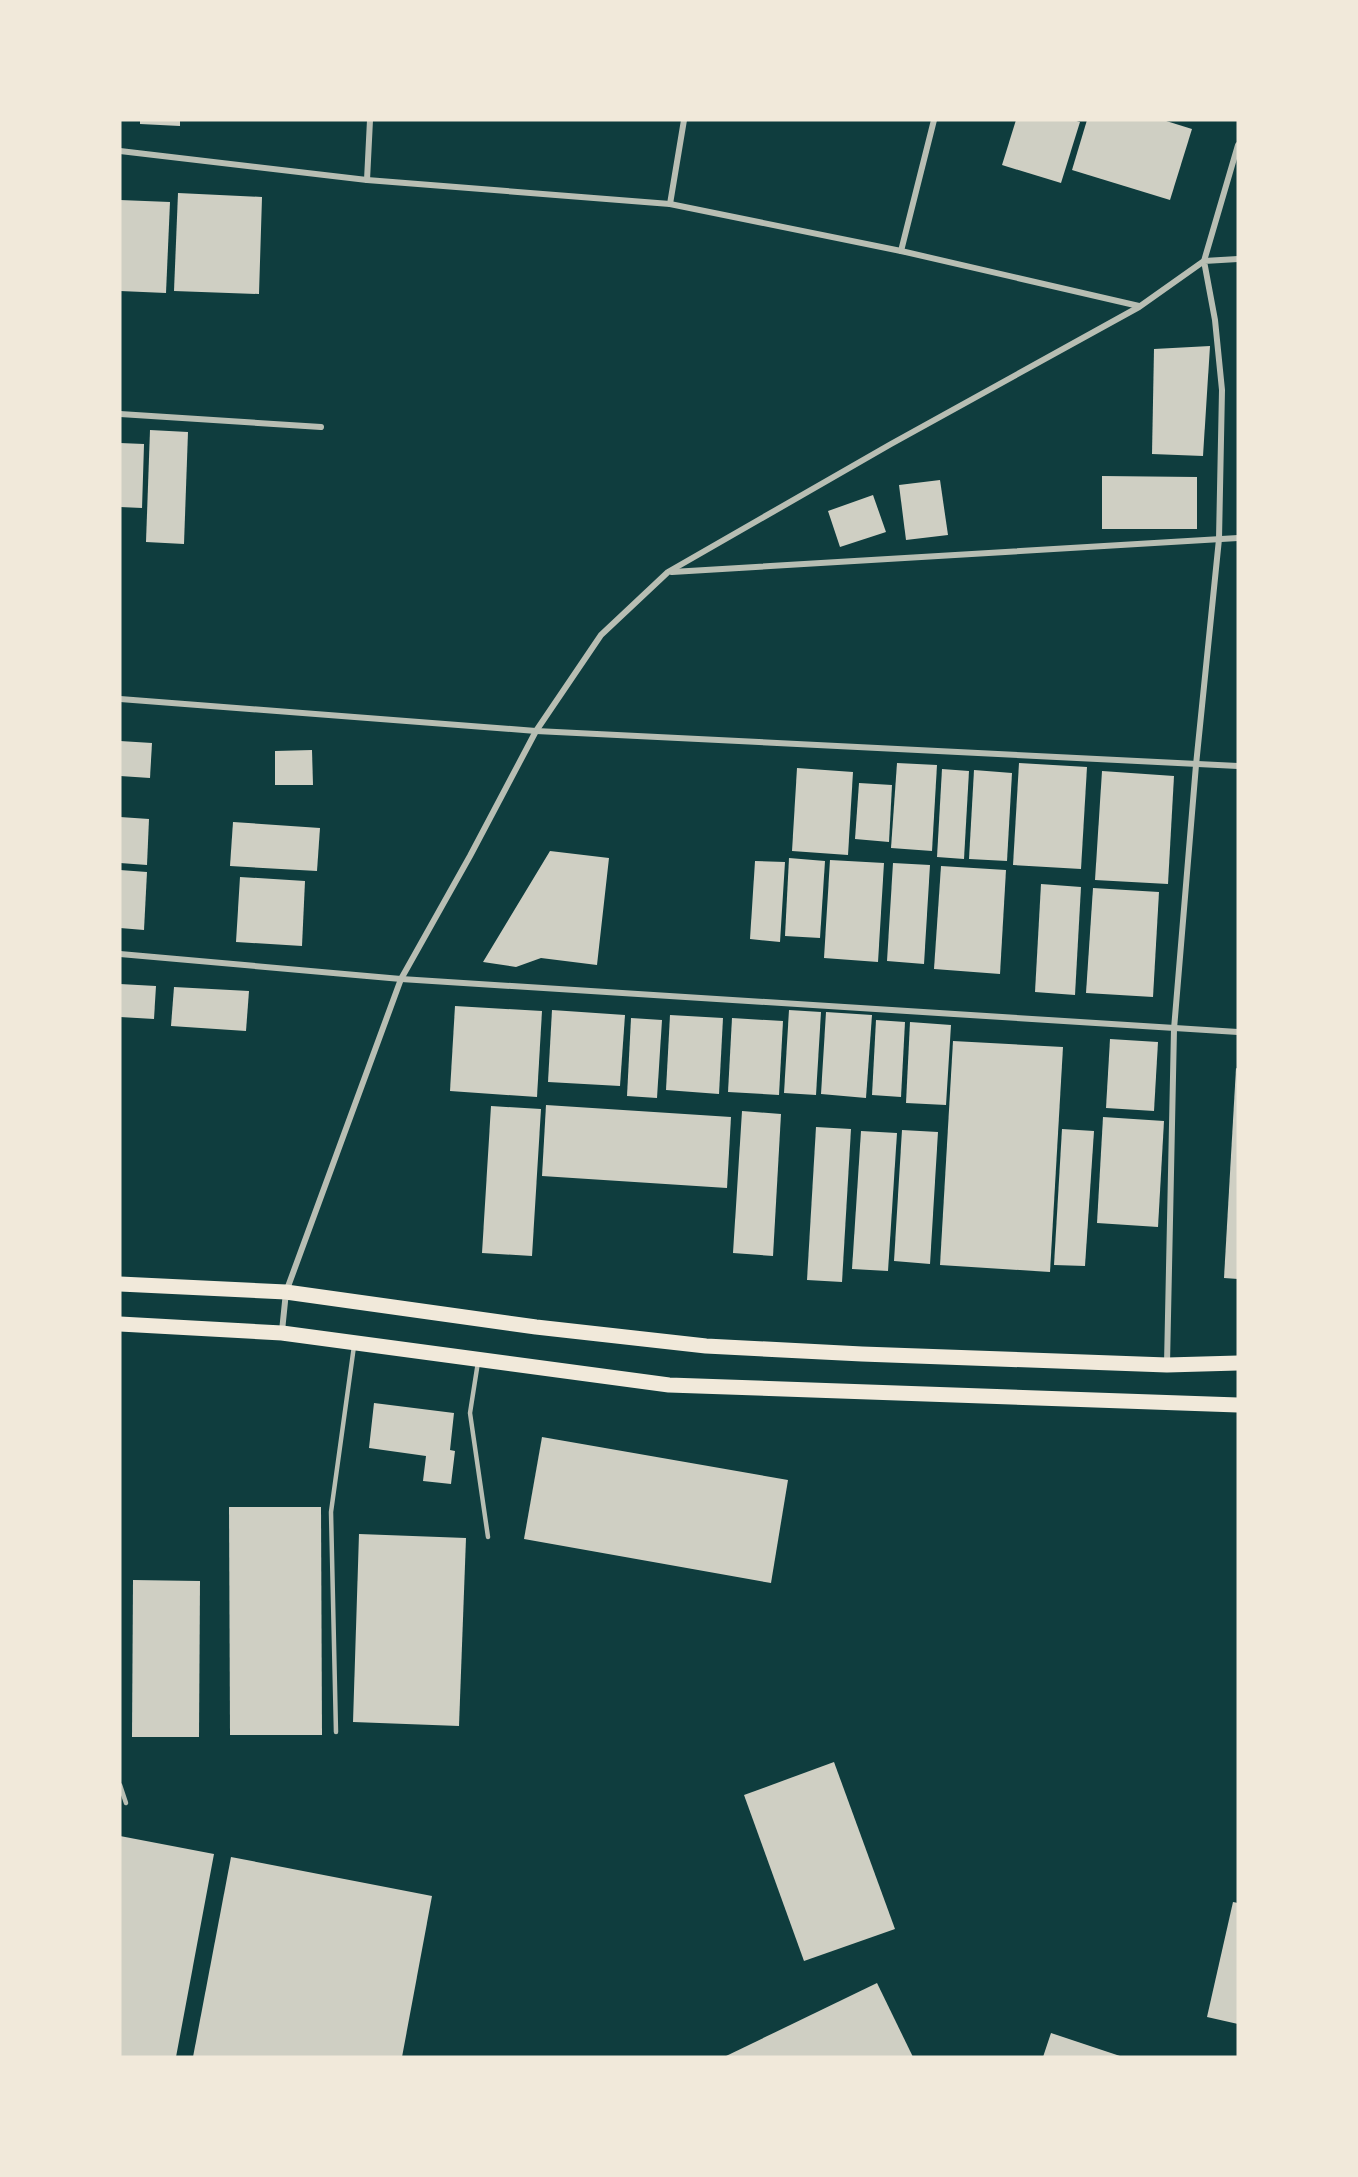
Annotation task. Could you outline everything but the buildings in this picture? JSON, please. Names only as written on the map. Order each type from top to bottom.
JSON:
[{"type":"main road","points":[[120,1284],[286,1292],[536,1327],[706,1346],[1167,1365],[1238,1363]]},
{"type":"main road","points":[[120,1324],[282,1334],[669,1384],[1238,1405]]},
{"type":"street","points":[[367,180],[370,120]]},
{"type":"street","points":[[670,204],[684,120]]},
{"type":"street","points":[[901,251],[934,120]]},
{"type":"street","points":[[1167,1365],[1174,1029],[1196,765],[1219,539],[1222,390],[1215,320],[1204,261],[1238,145]]},
{"type":"street","points":[[120,151],[367,180],[670,204],[901,251],[1139,307]]},
{"type":"street","points":[[282,1334],[286,1292],[401,979],[536,732],[601,635],[668,572],[891,444],[1139,307],[1204,261],[1238,259]]},
{"type":"street","points":[[120,414],[321,427]]},
{"type":"street","points":[[668,572],[1238,538]]},
{"type":"street","points":[[120,699],[536,732],[1238,766]]},
{"type":"street","points":[[120,954],[401,979],[1238,1032]]},
{"type":"lane","points":[[336,1732],[331,1512],[354,1343]]},
{"type":"lane","points":[[478,1359],[470,1413],[488,1538]]},
{"type":"lane","points":[[120,1785],[126,1803]]}]
